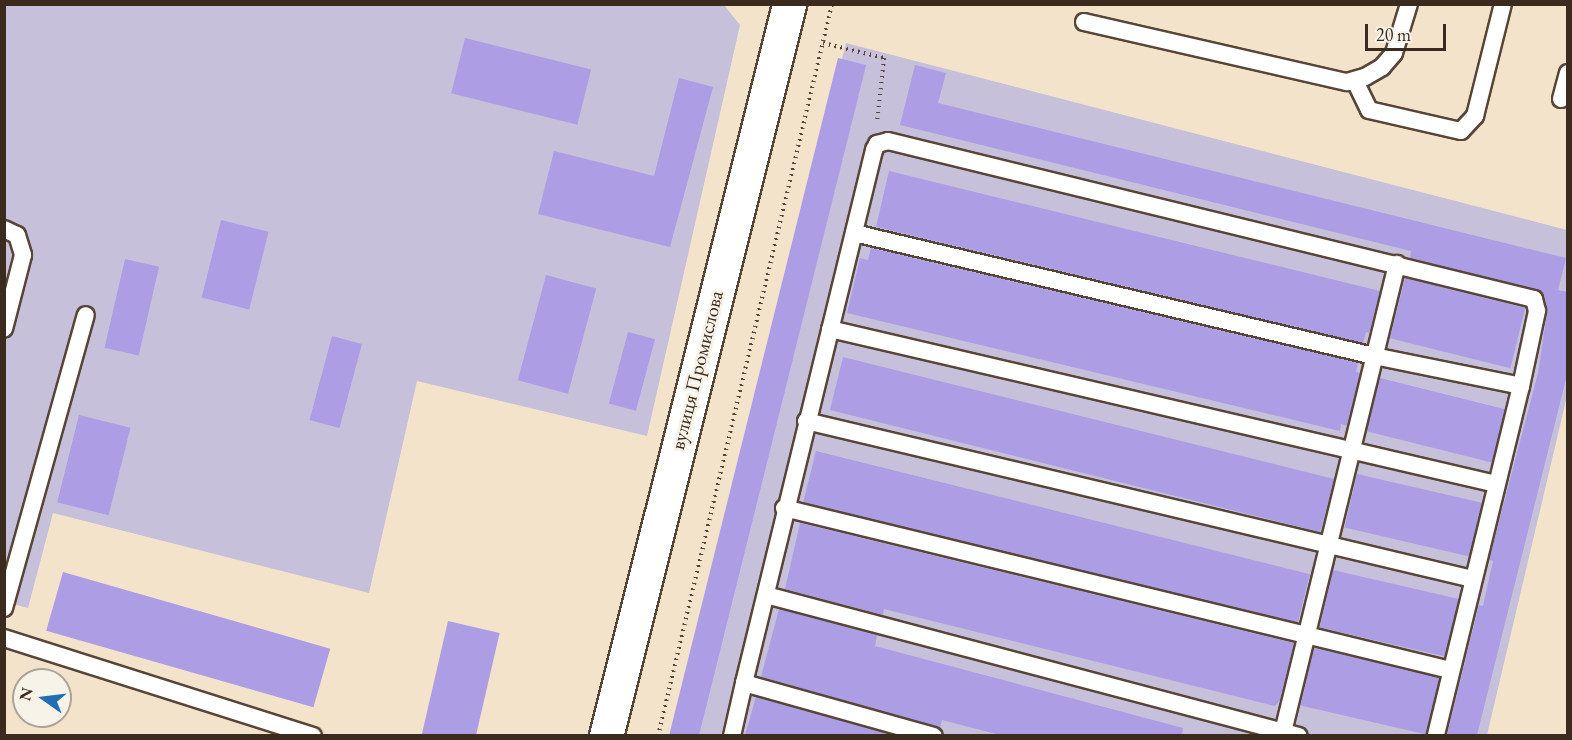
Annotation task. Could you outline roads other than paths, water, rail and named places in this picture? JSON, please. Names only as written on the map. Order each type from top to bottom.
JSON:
[{"type":"street","name":"вулиця Промислова","points":[[606,735],[789,4]]},
{"type":"lane","points":[[1084,22],[1328,80],[1355,81],[1382,67],[1394,53],[1409,4]]},
{"type":"lane","points":[[1355,81],[1369,110],[1461,131],[1475,116],[1503,4]]},
{"type":"lane","points":[[1561,99],[1568,73]]},
{"type":"lane","points":[[732,735],[766,595],[784,508],[874,150],[877,144],[888,141],[1534,299],[1537,311],[1521,386],[1436,735]]},
{"type":"lane","points":[[4,229],[17,235],[23,255],[4,329]]},
{"type":"lane","points":[[854,233],[1374,356],[1521,386]]},
{"type":"lane","points":[[766,595],[1288,734],[1305,634],[1397,264]]},
{"type":"lane","points":[[4,608],[86,315]]},
{"type":"lane","points":[[830,329],[1350,448],[1496,484]]},
{"type":"lane","points":[[806,421],[1473,579]]},
{"type":"lane","points":[[784,508],[1450,670]]},
{"type":"lane","points":[[4,638],[313,735]]},
{"type":"lane","points":[[744,683],[934,735]]}]
